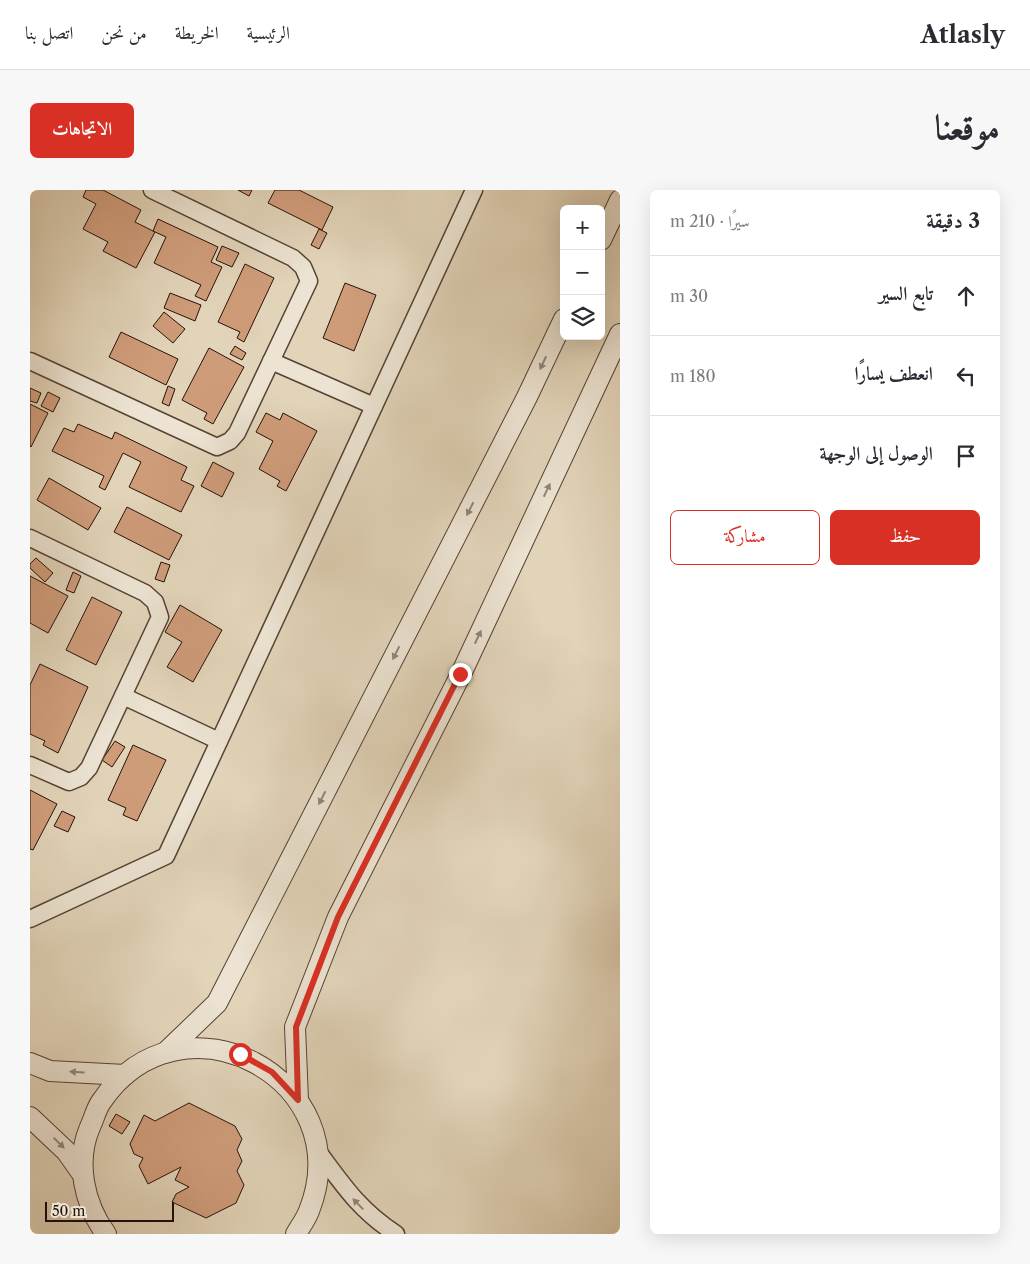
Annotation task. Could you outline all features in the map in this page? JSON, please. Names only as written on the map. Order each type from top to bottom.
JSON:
[{"type":"street","points":[[30,361],[217,447],[230,441],[237,433],[309,281],[303,267],[293,258],[152,190]]},
{"type":"street","points":[[30,919],[166,856],[474,190]]},
{"type":"street","points":[[605,232],[620,200]]},
{"type":"street","points":[[165,1052],[217,1003],[523,406],[560,327]]},
{"type":"street","points":[[298,1100],[296,1027],[338,917],[460,674],[620,334]]},
{"type":"street","points":[[271,361],[374,406]]},
{"type":"street","points":[[30,538],[145,593],[155,602],[160,617],[89,768],[81,777],[69,782],[30,765]]},
{"type":"street","points":[[123,696],[219,741]]},
{"type":"street","points":[[100,1229],[87,1198],[83,1175],[86,1138],[100,1103],[125,1074],[137,1065],[165,1052],[203,1047],[240,1054],[272,1072],[298,1100],[310,1124],[317,1150],[317,1181],[309,1211],[296,1234]]},
{"type":"street","points":[[30,1063],[50,1071],[125,1074]]},
{"type":"street","points":[[30,1117],[66,1151],[83,1175]]},
{"type":"street","points":[[317,1150],[355,1202],[376,1221],[396,1234]]},
{"type":"building","points":[[86,190],[103,190],[141,210],[135,222],[155,232],[136,268],[103,251],[108,242],[83,229],[96,204],[83,197]]},
{"type":"building","points":[[238,190],[252,190],[249,196]]},
{"type":"building","points":[[275,190],[299,190],[333,207],[322,230],[268,203]]},
{"type":"building","points":[[158,219],[218,247],[211,262],[222,267],[206,301],[195,296],[201,285],[154,263],[166,237],[153,231]]},
{"type":"building","points":[[319,229],[327,233],[319,249],[311,245]]},
{"type":"building","points":[[222,246],[239,253],[232,267],[216,260]]},
{"type":"building","points":[[245,264],[274,278],[244,342],[237,338],[240,332],[218,322]]},
{"type":"building","points":[[345,283],[376,295],[354,351],[323,338]]},
{"type":"building","points":[[170,293],[201,305],[195,321],[164,308]]},
{"type":"building","points":[[164,312],[185,329],[173,343],[153,326]]},
{"type":"building","points":[[121,332],[178,359],[166,385],[109,357]]},
{"type":"building","points":[[235,346],[246,353],[242,360],[230,354]]},
{"type":"building","points":[[209,348],[244,367],[213,424],[204,419],[207,413],[182,400]]},
{"type":"building","points":[[168,386],[175,389],[169,406],[162,403]]},
{"type":"building","points":[[30,388],[41,393],[37,403],[30,401]]},
{"type":"building","points":[[48,392],[60,398],[53,412],[41,406]]},
{"type":"building","points":[[30,404],[48,413],[31,447],[30,446]]},
{"type":"building","points":[[266,413],[280,420],[283,413],[317,431],[286,491],[277,486],[280,481],[259,469],[273,441],[256,432]]},
{"type":"building","points":[[78,424],[112,439],[115,432],[187,467],[181,480],[194,486],[181,512],[129,487],[141,462],[123,453],[105,490],[99,487],[104,476],[52,451],[64,428],[74,432]]},
{"type":"building","points":[[213,462],[234,473],[222,497],[201,486]]},
{"type":"building","points":[[49,478],[101,508],[88,530],[37,500]]},
{"type":"building","points":[[127,507],[182,535],[169,560],[114,532]]},
{"type":"building","points":[[36,558],[53,573],[45,582],[30,568],[30,564]]},
{"type":"building","points":[[161,562],[170,565],[164,582],[155,579]]},
{"type":"building","points":[[73,572],[81,576],[74,593],[66,590]]},
{"type":"building","points":[[30,576],[68,596],[48,633],[30,623]]},
{"type":"building","points":[[92,597],[122,612],[96,665],[66,650]]},
{"type":"building","points":[[180,605],[222,630],[193,682],[167,667],[182,642],[165,632]]},
{"type":"building","points":[[40,664],[88,687],[58,753],[43,745],[45,741],[30,734],[30,685]]},
{"type":"building","points":[[115,741],[125,747],[112,767],[102,760]]},
{"type":"building","points":[[133,745],[166,760],[137,821],[123,815],[126,808],[108,800]]},
{"type":"building","points":[[30,790],[57,804],[33,850],[30,849]]},
{"type":"building","points":[[62,811],[75,817],[68,832],[54,826]]},
{"type":"building","points":[[189,1103],[235,1126],[242,1139],[237,1150],[242,1161],[237,1171],[244,1185],[236,1203],[206,1218],[172,1202],[176,1194],[189,1187],[175,1180],[181,1167],[148,1184],[139,1166],[143,1158],[134,1154],[130,1144],[144,1115],[155,1121]]},
{"type":"building","points":[[116,1114],[130,1122],[122,1134],[109,1126]]},
{"type":"route","points":[[240,1054],[272,1072],[298,1100],[296,1027],[338,917],[460,674]]}]
